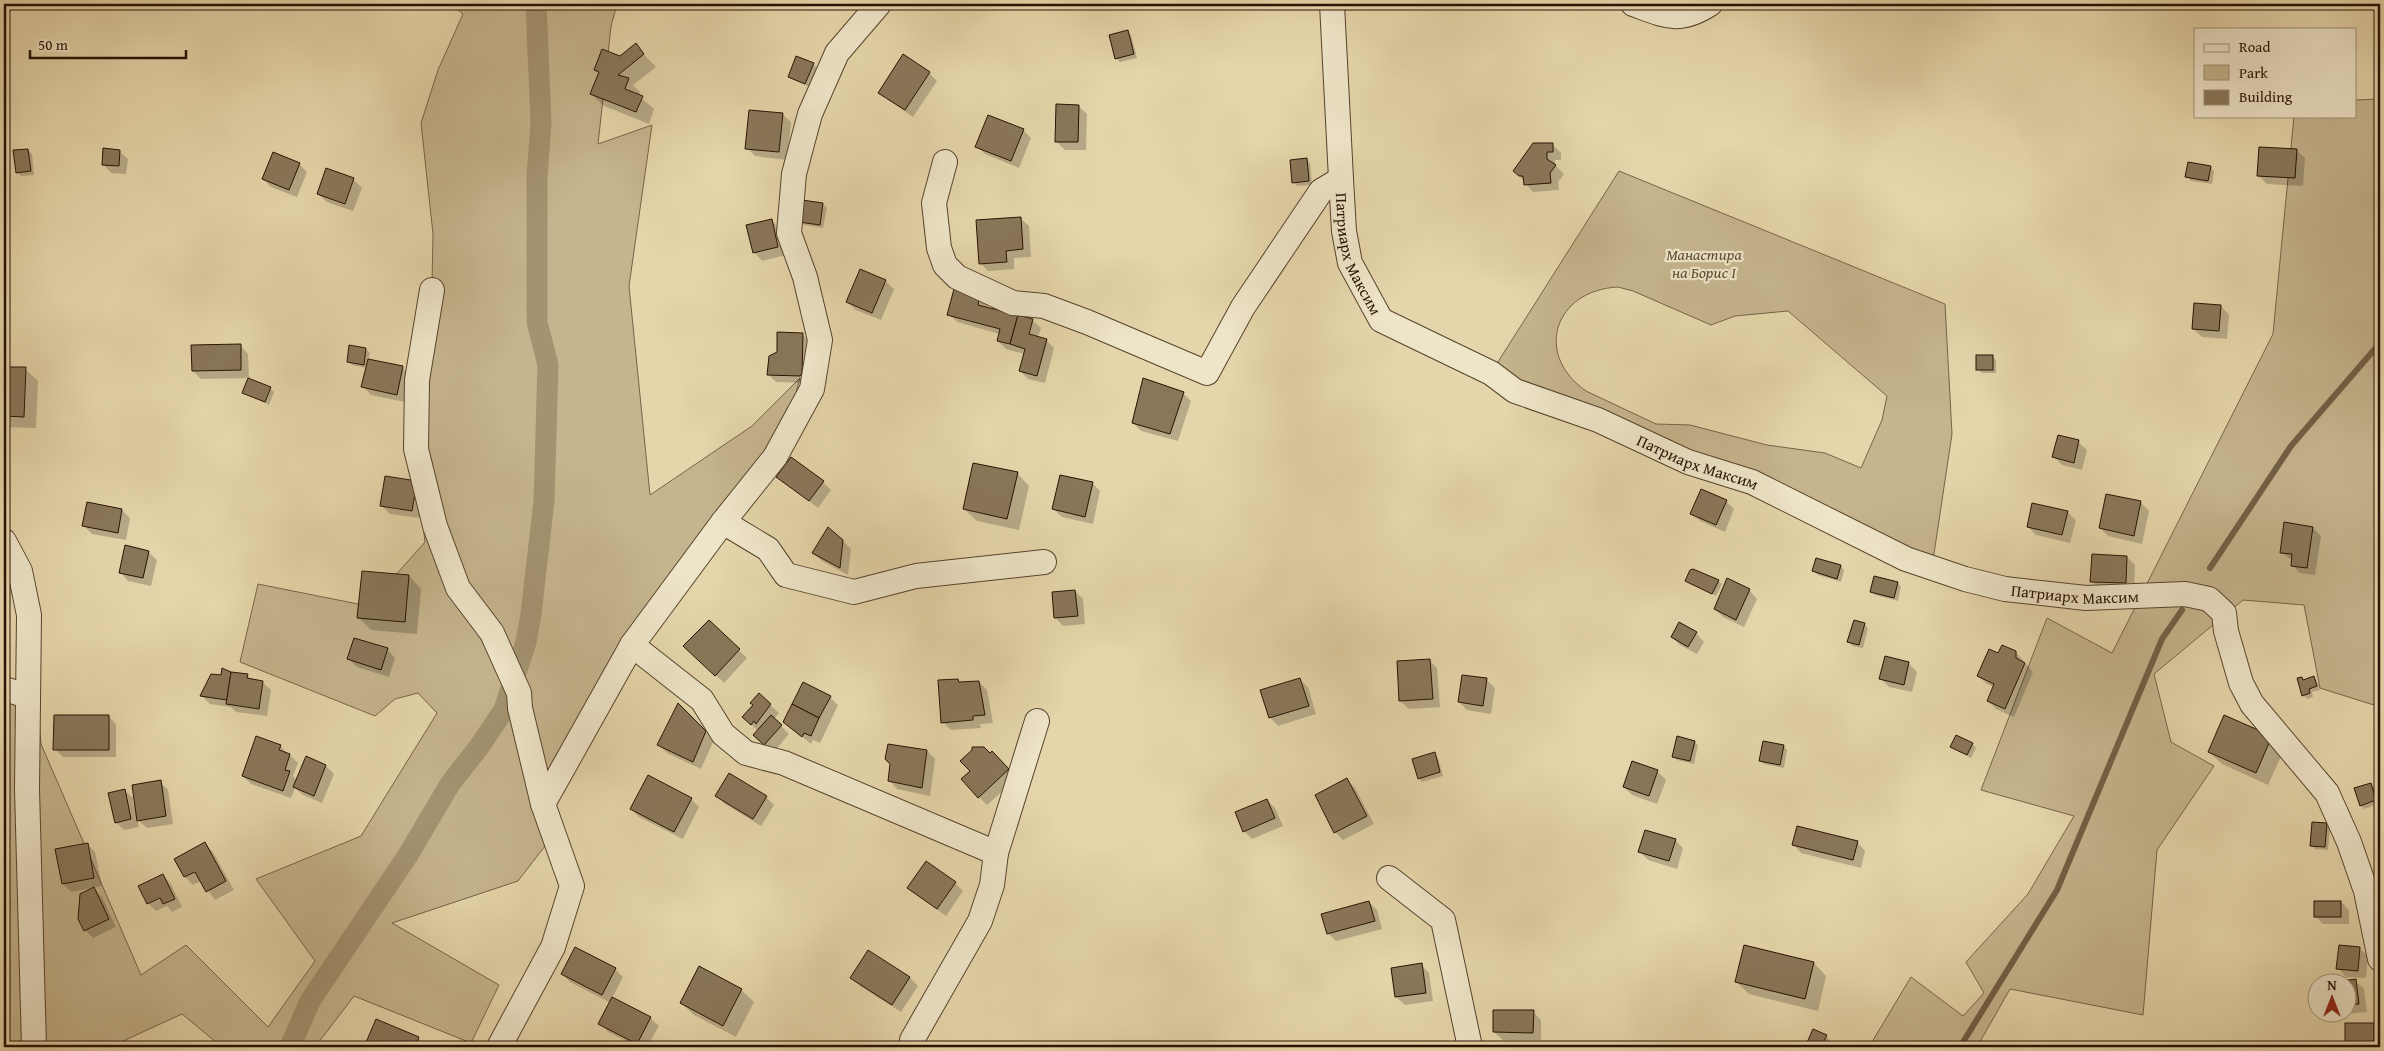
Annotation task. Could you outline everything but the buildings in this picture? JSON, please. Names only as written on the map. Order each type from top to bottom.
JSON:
[{"type":"street","points":[[543,804],[632,645],[723,522],[775,457],[812,389],[820,340],[805,276],[789,232],[794,174],[810,114],[837,53],[879,4]]},
{"type":"street","name":"Патриарх Максим","points":[[1332,4],[1344,231],[1350,263],[1381,320],[1491,373],[1515,390],[1598,420],[1688,462],[1752,482],[1906,559],[1965,579],[2005,590],[2086,598],[2185,594],[2209,599],[2224,613],[2226,631],[2241,683],[2252,704],[2327,793],[2342,826],[2366,891],[2380,960]]},
{"type":"street","points":[[1633,4],[1670,17],[1694,14],[1710,4]]},
{"type":"street","points":[[945,162],[934,203],[939,248],[945,266],[957,277],[1013,303],[1044,306],[1087,322],[1206,373],[1242,307],[1273,265],[1321,191],[1341,179]]},
{"type":"street","points":[[432,290],[417,380],[416,449],[435,526],[458,588],[492,633],[519,693],[520,708],[543,804],[572,886],[553,947],[499,1047]]},
{"type":"street","points":[[723,522],[768,549],[786,574],[854,592],[916,576],[1044,562]]},
{"type":"street","points":[[4,542],[20,571],[29,616],[27,789],[34,1047]]},
{"type":"street","points":[[632,645],[702,700],[723,734],[746,753],[784,763],[996,853]]},
{"type":"street","points":[[4,689],[28,696]]},
{"type":"street","points":[[911,1047],[912,1040],[980,921],[992,885],[996,853],[1037,721]]},
{"type":"street","points":[[1390,878],[1443,920],[1470,1047]]},
{"type":"green space","points":[[451,4],[617,4],[611,26],[598,144],[652,125],[629,286],[650,495],[752,426],[800,378],[785,435],[539,793],[545,846],[518,881],[392,923],[499,985],[471,1043],[354,996],[315,1047],[222,1047],[182,1014],[110,1047],[4,1047],[4,789],[8,767],[4,748],[4,700],[36,688],[41,744],[141,975],[186,945],[268,1027],[315,961],[256,879],[361,836],[437,713],[418,693],[395,699],[375,716],[240,662],[258,584],[368,606],[425,542],[413,443],[431,334],[433,234],[421,123],[438,70],[463,14]]},
{"type":"green space","points":[[2380,99],[2380,707],[2320,688],[2304,605],[2243,600],[2154,674],[2171,742],[2214,766],[2157,850],[2143,1015],[2010,989],[1977,1047],[1869,1047],[1911,977],[1963,1016],[1984,993],[1966,962],[2028,894],[2074,816],[1981,790],[2047,618],[2112,653],[2273,334],[2294,118],[2356,118],[2356,100]]},
{"type":"green space","name":"Манастира на Борис І","points":[[1619,171],[1945,304],[1952,434],[1932,567],[1491,373]],"holes":[[[1618,287],[1633,291],[1711,325],[1735,316],[1788,311],[1887,396],[1882,420],[1861,468],[1825,453],[1767,445],[1690,425],[1656,424],[1586,391],[1570,376],[1560,360],[1556,343],[1558,326],[1566,311],[1579,299],[1596,291]]]},
{"type":"waterway","points":[[290,1047],[310,1001],[408,855],[450,784],[479,747],[504,710],[526,642],[544,501],[548,365],[537,322],[537,177],[541,123],[536,4]]},
{"type":"waterway","points":[[2210,568],[2291,446],[2380,343]]},
{"type":"waterway","points":[[1960,1047],[2057,890],[2162,639],[2182,610]]}]
